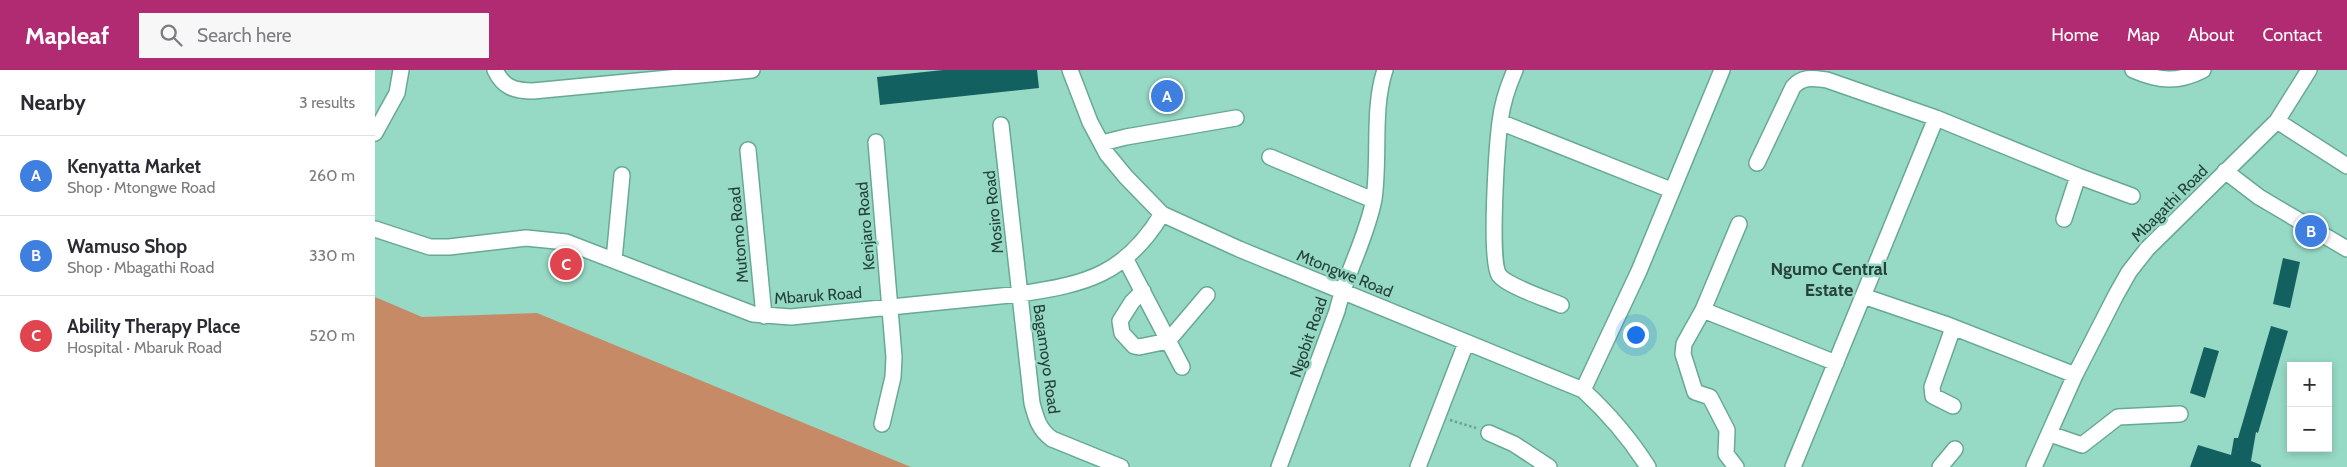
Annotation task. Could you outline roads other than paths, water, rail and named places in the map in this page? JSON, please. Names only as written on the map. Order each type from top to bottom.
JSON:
[{"type":"street","points":[[375,133],[397,93],[401,70]]},
{"type":"street","points":[[495,70],[500,80],[517,91],[533,91],[751,70]]},
{"type":"street","name":"Mtongwe Road","points":[[1070,70],[1090,122],[1102,143],[1126,177],[1162,214],[1239,249],[1583,390],[1609,414],[1625,433],[1648,467]]},
{"type":"street","name":"Ngobit Road","points":[[1279,467],[1337,311],[1342,290],[1359,246],[1373,200],[1381,82],[1385,70]]},
{"type":"street","points":[[1515,70],[1500,122],[1495,214],[1495,266],[1500,276],[1511,283],[1561,305]]},
{"type":"street","points":[[1583,390],[1639,271],[1722,70]]},
{"type":"street","points":[[2133,70],[2151,78],[2169,81],[2188,77],[2203,70]]},
{"type":"street","name":"Mbagathi Road","points":[[2075,375],[2129,272],[2147,250],[2277,121],[2309,70]]},
{"type":"street","points":[[1757,163],[1793,86],[1800,79],[1808,77],[1827,80],[1936,118],[2132,196]]},
{"type":"street","points":[[1102,143],[1236,118]]},
{"type":"street","points":[[1793,467],[1936,118]]},
{"type":"street","points":[[2277,121],[2347,166]]},
{"type":"street","points":[[1500,122],[1671,190]]},
{"type":"street","name":"Mosiro Road","points":[[1001,126],[1020,294]]},
{"type":"street","name":"Kenjaro Road","points":[[876,142],[891,307],[893,377],[882,424]]},
{"type":"street","name":"Mutomo Road","points":[[748,150],[764,316]]},
{"type":"street","points":[[1270,157],[1373,200]]},
{"type":"street","points":[[2225,171],[2259,197],[2347,249]]},
{"type":"street","points":[[614,260],[622,175]]},
{"type":"street","points":[[2064,219],[2078,176]]},
{"type":"street","name":"Mbaruk Road","points":[[375,229],[430,247],[449,247],[504,239],[566,242],[722,303],[764,316],[791,317],[1020,294],[1084,282],[1097,277],[1144,242],[1162,214]]},
{"type":"street","points":[[1736,467],[1726,454],[1727,430],[1710,397],[1695,392],[1683,354],[1684,344],[1703,310],[1739,224]]},
{"type":"street","points":[[1125,258],[1181,367]]},
{"type":"street","points":[[1143,291],[1132,302],[1119,321],[1122,332],[1129,342],[1139,347],[1168,341],[1207,295]]},
{"type":"street","name":"Bagamoyo Road","points":[[1020,294],[1032,402],[1037,422],[1045,434],[1052,439],[1121,467]]},
{"type":"street","points":[[1863,296],[2075,375],[2034,467]]},
{"type":"street","points":[[1703,310],[1836,363]]},
{"type":"street","points":[[1953,328],[1932,387],[1933,396],[1953,406]]},
{"type":"street","points":[[1418,467],[1466,343]]},
{"type":"street","points":[[2049,434],[2082,444],[2118,417],[2180,414]]},
{"type":"street","points":[[1489,433],[1514,444],[1549,467]]},
{"type":"street","points":[[1939,467],[1955,450]]},
{"type":"place","name":"Kenyatta Market","points":[[1167,96]]},
{"type":"place","name":"Wamuso Shop","points":[[2311,231]]},
{"type":"place","name":"Ability Therapy Place","points":[[566,264]]},
{"type":"district","name":"Ngumo Central Estate","points":[[1829,279]]}]
